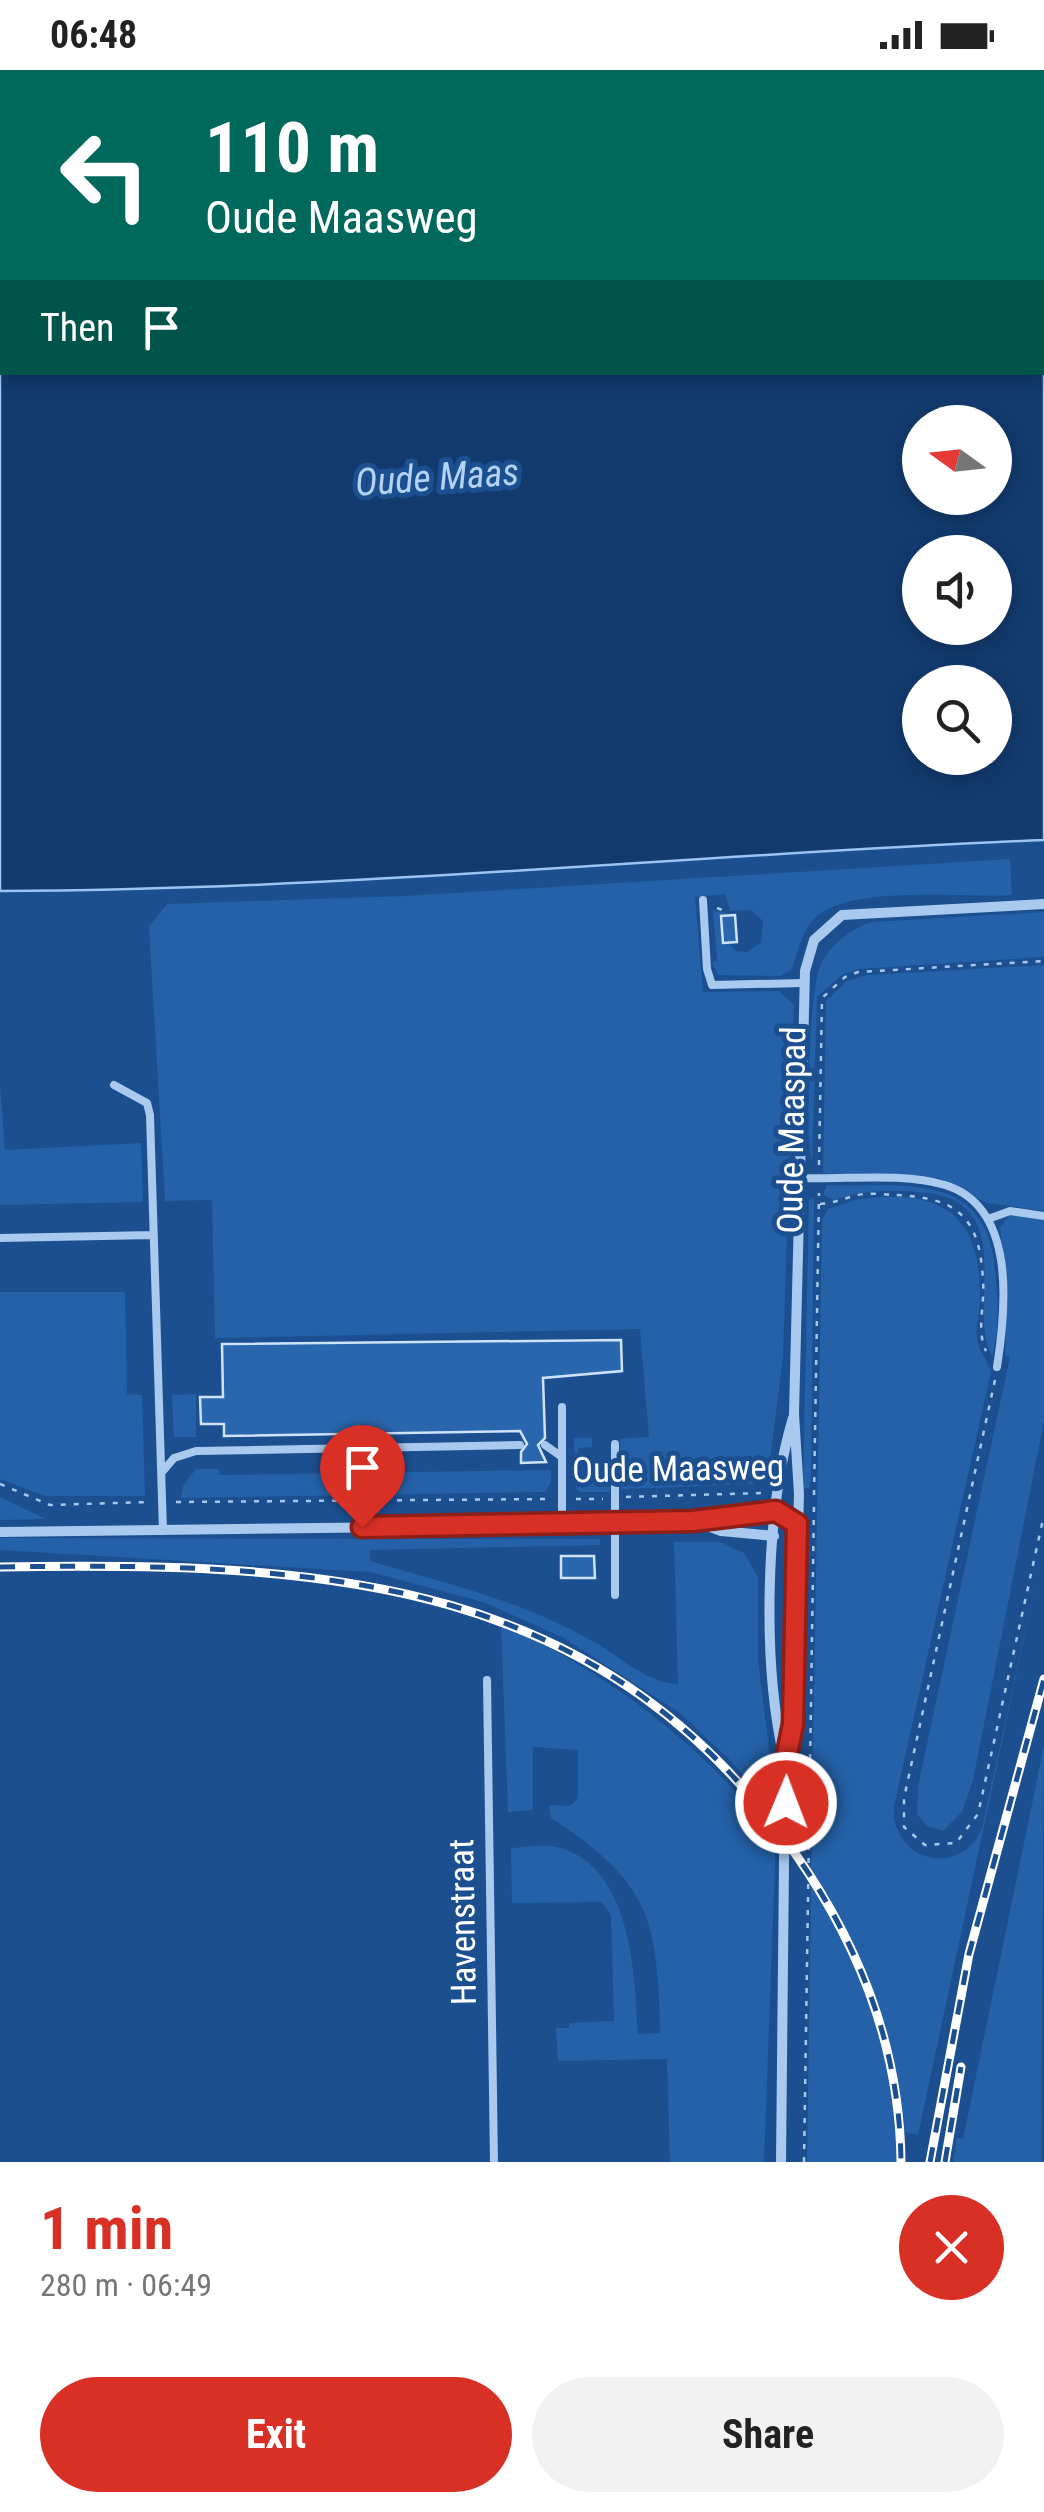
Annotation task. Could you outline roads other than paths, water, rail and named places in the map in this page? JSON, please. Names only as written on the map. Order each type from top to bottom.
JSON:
[{"type":"street","name":"Oude Maaspad","points":[[797,1524],[794,1414],[804,983],[814,940],[842,916],[1044,904]]},
{"type":"street","name":"Oude Maaspad","points":[[776,1511],[794,1414]]},
{"type":"street","name":"Oude Maasweg","points":[[776,1511],[770,1644],[776,1722],[785,1764]]},
{"type":"street","name":"Oude Maasweg","points":[[0,1532],[562,1525],[693,1521],[776,1511],[797,1524],[793,1724],[785,1764],[781,2162]]},
{"type":"street","name":"Oude Maasweg","points":[[693,1521],[722,1531],[774,1536]]},
{"type":"street","points":[[774,1536],[797,1524]]},
{"type":"lane","points":[[703,900],[707,969],[712,985],[804,983]]},
{"type":"lane","points":[[114,1085],[147,1103],[164,1531]]},
{"type":"lane","points":[[800,1178],[943,1185],[970,1198],[988,1218],[1002,1284],[998,1367]]},
{"type":"lane","points":[[988,1218],[1010,1210],[1044,1216]]},
{"type":"lane","points":[[0,1238],[153,1235]]},
{"type":"lane","points":[[562,1407],[562,1525]]},
{"type":"lane","points":[[614,1595],[616,1444]]},
{"type":"lane","points":[[161,1475],[174,1458],[196,1450],[520,1445]]},
{"type":"lane","points":[[545,1445],[562,1457]]},
{"type":"lane","name":"Havenstraat","points":[[487,1680],[494,2162]]},
{"type":"water","name":"Oude Maas","points":[[0,375],[1044,375],[1044,840],[261,885],[0,891]]},
{"type":"railway","points":[[0,1567],[235,1570],[345,1582],[451,1605],[550,1643],[643,1697],[729,1772],[828,1904],[862,1974],[886,2046],[899,2122],[901,2162]]},
{"type":"railway","points":[[930,2162],[969,1954],[1044,1679]]},
{"type":"railway","points":[[945,2162],[961,2067]]}]
